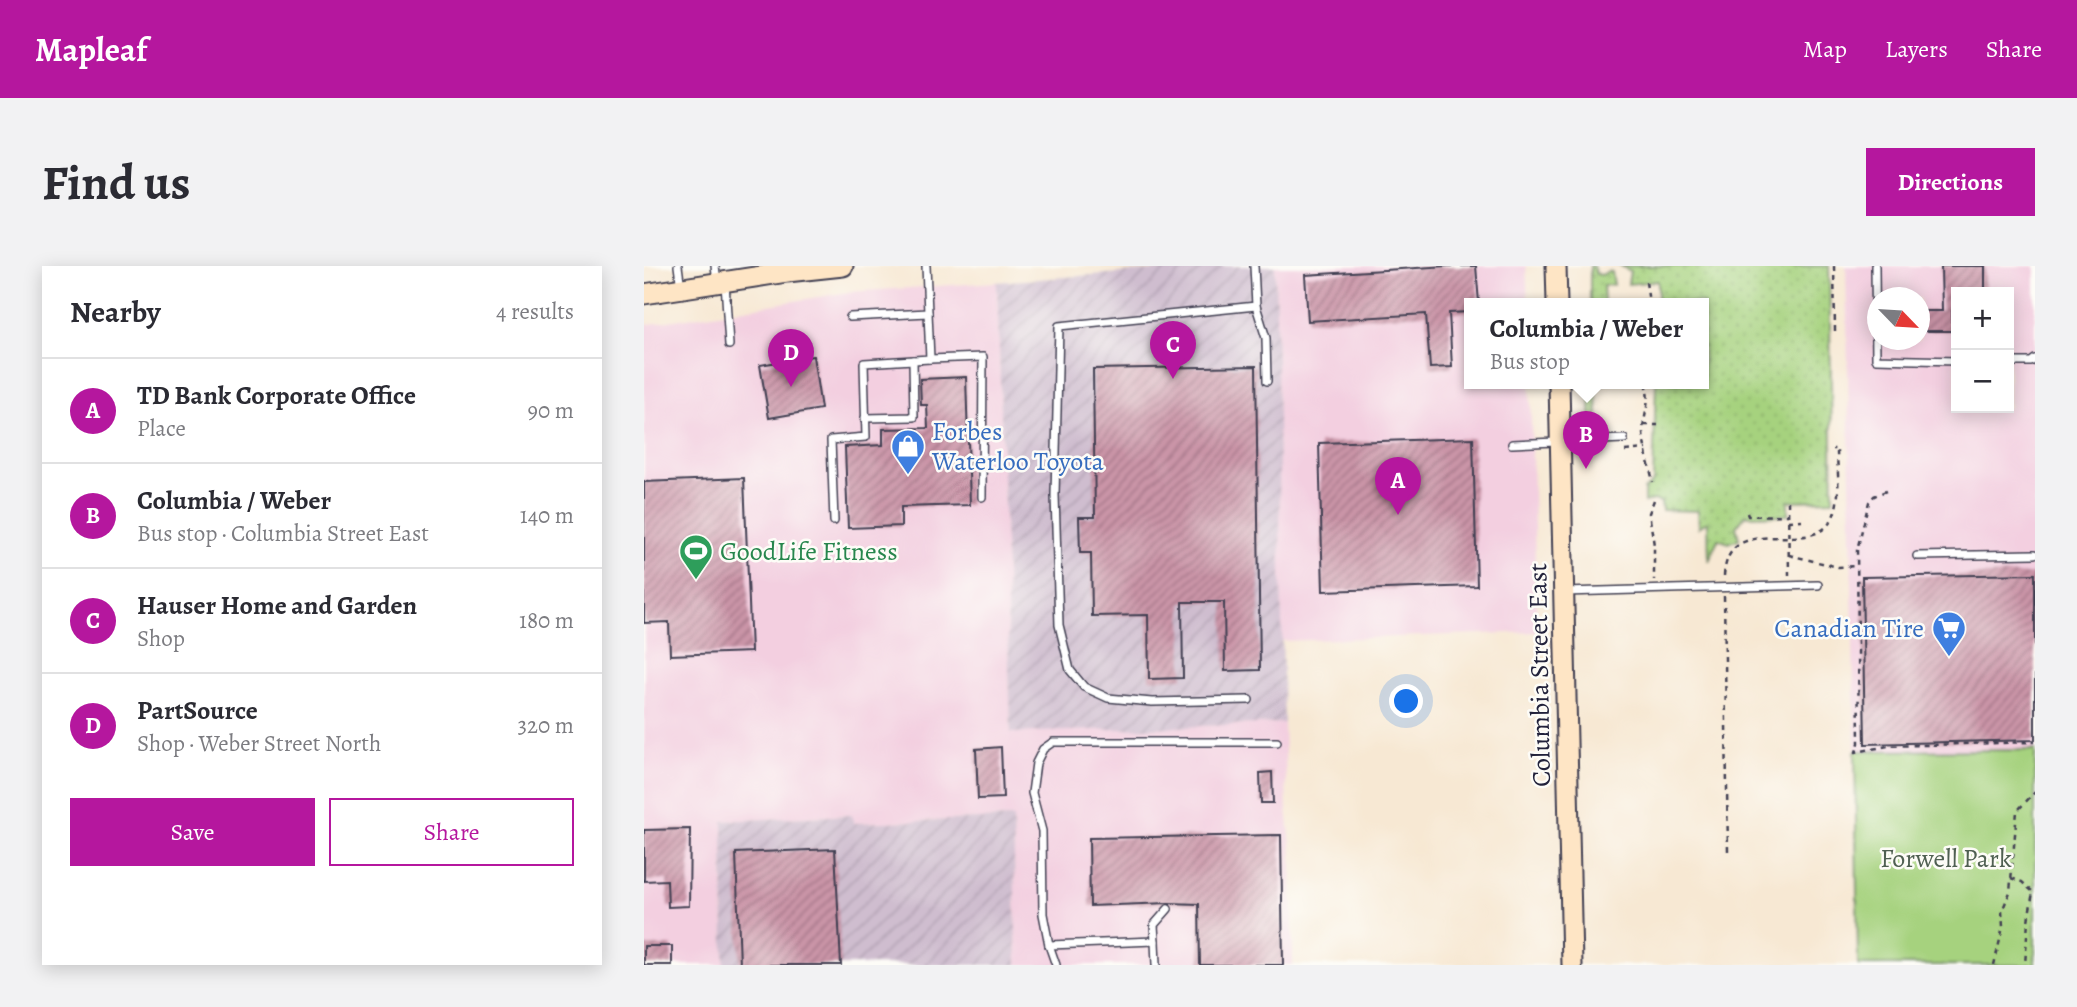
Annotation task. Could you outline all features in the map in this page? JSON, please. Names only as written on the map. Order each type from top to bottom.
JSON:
[{"type":"main road","points":[[644,294],[681,288],[719,277],[843,266]]},
{"type":"main road","points":[[1556,266],[1556,298]]},
{"type":"main road","name":"Columbia Street East","points":[[1559,389],[1572,965]]},
{"type":"lane","points":[[678,266],[681,288]]},
{"type":"lane","points":[[926,266],[930,359]]},
{"type":"lane","points":[[1254,266],[1256,306],[1266,338],[1267,381]]},
{"type":"lane","points":[[1875,266],[1876,359],[1951,361]]},
{"type":"lane","points":[[719,277],[729,345]]},
{"type":"lane","points":[[1249,699],[1152,702],[1108,698],[1084,687],[1070,670],[1059,625],[1055,495],[1059,326],[1256,306]]},
{"type":"lane","points":[[850,317],[928,313]]},
{"type":"lane","points":[[834,521],[831,440],[866,437],[864,363],[983,357],[982,497]]},
{"type":"lane","points":[[2014,362],[2031,362],[2035,359]]},
{"type":"lane","points":[[865,418],[914,417],[913,360]]},
{"type":"lane","points":[[1512,444],[1624,439]]},
{"type":"lane","points":[[1917,556],[2035,554]]},
{"type":"lane","points":[[1563,592],[1818,585]]},
{"type":"lane","points":[[1056,965],[1043,914],[1042,831],[1032,793],[1036,763],[1043,749],[1053,742],[1277,742]]},
{"type":"lane","points":[[1156,965],[1154,925],[1168,909]]},
{"type":"lane","points":[[1049,945],[1155,941]]},
{"type":"path","points":[[1834,266],[1835,331]]},
{"type":"path","points":[[1646,282],[1648,298]]},
{"type":"path","points":[[1647,389],[1648,407],[1643,433],[1653,482]]},
{"type":"path","points":[[1644,425],[1658,425]]},
{"type":"path","points":[[1624,451],[1647,449]]},
{"type":"path","points":[[1728,852],[1725,567],[1730,551],[1741,543],[1805,536],[1820,531],[1831,522],[1837,507],[1837,449],[1833,449]]},
{"type":"path","points":[[1886,491],[1874,496],[1869,502],[1857,551],[1859,743],[1856,752],[1888,746],[2035,742]]},
{"type":"path","points":[[1654,500],[1650,513],[1655,590]]},
{"type":"path","points":[[1788,501],[1789,574]]},
{"type":"path","points":[[1747,513],[1748,516],[1788,515]]},
{"type":"path","points":[[1788,521],[1802,520]]},
{"type":"path","points":[[1789,555],[1838,567],[1857,566]]},
{"type":"path","points":[[1994,965],[2003,928],[2002,911],[2010,892],[2017,811],[2035,792]]},
{"type":"path","points":[[2011,878],[2022,882],[2033,892],[2025,965]]},
{"type":"shaded area","points":[[1216,266],[1275,266],[1284,723],[1011,733],[997,282]]},
{"type":"shaded area","points":[[1275,266],[1526,266],[1528,298],[1464,298],[1464,389],[1530,389],[1537,632],[1282,641]]},
{"type":"shaded area","name":"Canadian Tire","points":[[1846,266],[2035,266],[2035,750],[1855,751]]},
{"type":"shaded area","points":[[997,282],[1011,732],[1284,723],[1287,808],[1292,854],[1293,965],[1017,965],[1013,818],[853,823],[851,815],[723,821],[724,965],[644,965],[644,325],[850,292]]},
{"type":"shaded area","points":[[852,815],[853,823],[1013,818],[1017,965],[724,965],[723,821]]},
{"type":"green space","points":[[1590,266],[1593,266],[1596,274],[1612,272],[1614,285],[1603,285],[1604,298],[1590,298]]},
{"type":"green space","points":[[1621,266],[1829,266],[1833,500],[1788,501],[1788,515],[1746,514],[1736,527],[1739,539],[1729,543],[1718,539],[1709,561],[1708,521],[1699,527],[1698,511],[1662,510],[1661,502],[1644,502],[1644,490],[1653,482],[1656,389],[1709,389],[1709,298],[1658,298],[1658,281],[1628,284],[1630,271]]},
{"type":"green space","points":[[1590,389],[1596,389],[1598,414],[1595,427],[1590,428]]},
{"type":"green space","name":"Forwell Park","points":[[2035,750],[2035,965],[1858,965],[1855,751]]},
{"type":"building","points":[[1476,266],[1479,298],[1464,298],[1464,312],[1449,313],[1452,367],[1430,368],[1426,314],[1308,321],[1305,275]]},
{"type":"building","points":[[1941,266],[1985,266],[1985,287],[1951,287],[1951,331],[1930,331],[1930,311],[1942,311]]},
{"type":"building","points":[[813,356],[821,409],[769,418],[760,365]]},
{"type":"building","points":[[1256,366],[1260,670],[1225,671],[1224,602],[1182,602],[1183,678],[1149,679],[1148,615],[1092,616],[1091,553],[1080,553],[1079,517],[1095,517],[1093,369]]},
{"type":"building","name":"Forbes Waterloo Toyota","points":[[966,377],[970,505],[901,507],[901,526],[848,528],[845,447],[883,445],[883,429],[928,428],[927,405],[921,405],[920,379]]},
{"type":"building","points":[[1473,438],[1477,586],[1323,591],[1319,443]]},
{"type":"building","name":"GoodLife Fitness","points":[[744,478],[751,652],[670,655],[669,622],[644,623],[644,482]]},
{"type":"building","name":"Canadian Tire","points":[[2035,574],[2035,740],[1865,744],[1862,577]]},
{"type":"building","points":[[1001,747],[1003,798],[978,799],[976,749]]},
{"type":"building","points":[[1272,772],[1273,803],[1261,803],[1260,773]]},
{"type":"building","points":[[690,829],[689,906],[668,907],[667,880],[644,881],[644,830]]},
{"type":"building","points":[[1281,835],[1283,965],[1200,965],[1199,904],[1090,906],[1089,838]]},
{"type":"building","points":[[835,849],[841,965],[740,965],[736,853]]},
{"type":"building","points":[[644,946],[672,946],[672,965],[644,965]]},
{"type":"place","name":"Hauser Home and Garden","points":[[1173,379]]},
{"type":"place","name":"PartSource","points":[[791,387]]},
{"type":"place","name":"Columbia / Weber","points":[[1586,469]]},
{"type":"place","name":"Forbes Waterloo Toyota","points":[[908,476]]},
{"type":"place","name":"TD Bank Corporate Office","points":[[1398,515]]},
{"type":"place","name":"GoodLife Fitness","points":[[696,581]]},
{"type":"place","name":"Canadian Tire","points":[[1949,658]]}]
